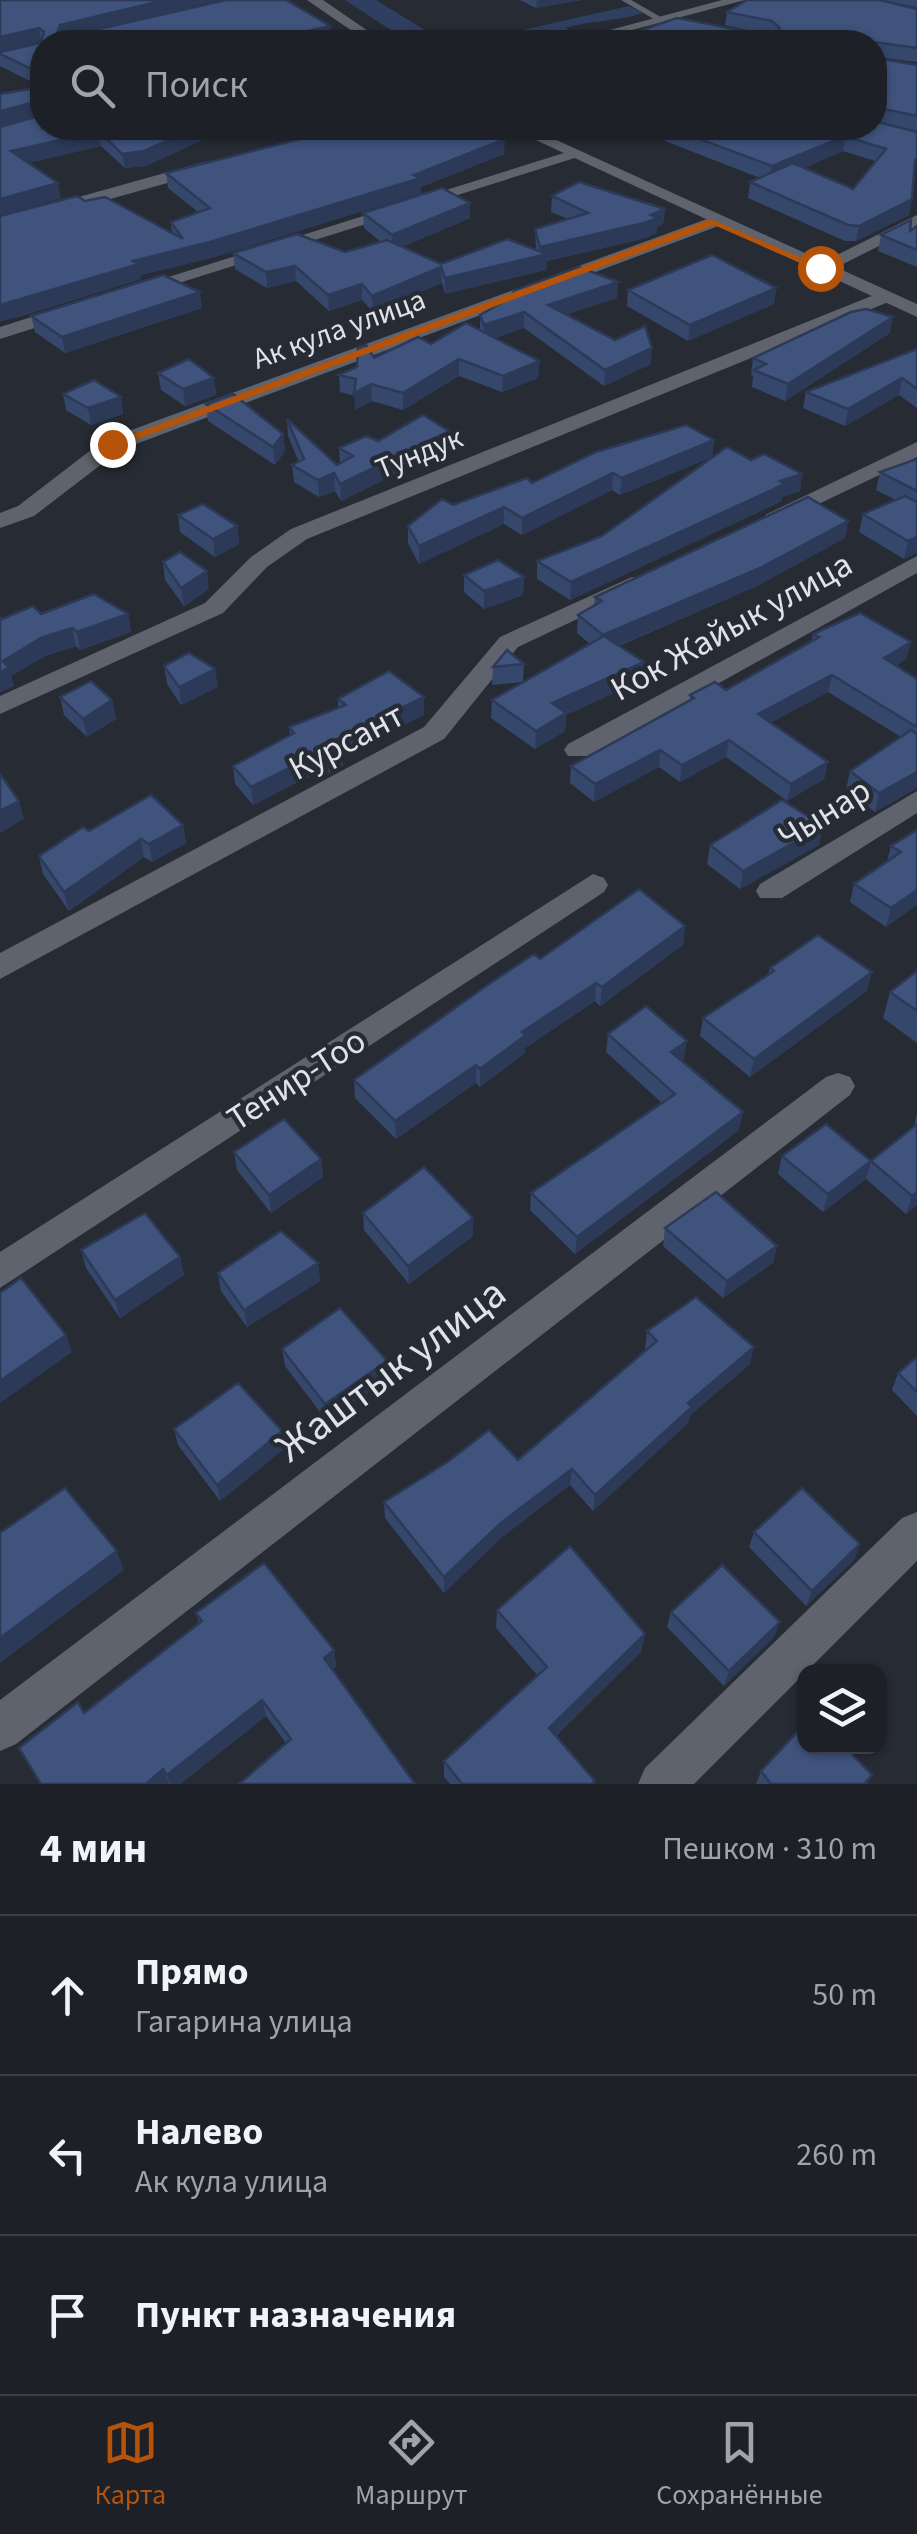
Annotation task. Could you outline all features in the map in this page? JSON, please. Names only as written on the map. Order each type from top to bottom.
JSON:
[{"type":"street","points":[[314,0],[354,30]]},
{"type":"street","points":[[621,30],[738,0]]},
{"type":"street","points":[[662,20],[698,29]]},
{"type":"street","points":[[542,140],[917,311]]},
{"type":"street","points":[[0,333],[573,156]]},
{"type":"street","points":[[0,225],[231,160]]},
{"type":"street","points":[[820,268],[917,220]]},
{"type":"street","name":"Ак кула улица","points":[[0,521],[26,511],[112,444],[715,222]]},
{"type":"street","name":"Тундук","points":[[0,706],[214,608],[259,562],[299,534],[884,297]]},
{"type":"street","points":[[757,524],[917,448]]},
{"type":"street","name":"Кок Жайык улица","points":[[578,750],[917,563]]},
{"type":"street","name":"Курсант","points":[[0,967],[434,733],[509,642],[651,575]]},
{"type":"street","name":"Чынар","points":[[771,891],[917,800]]},
{"type":"street","name":"Тенир-Тоо","points":[[0,1272],[593,885]]},
{"type":"street","name":"Жаштык улица","points":[[0,1728],[838,1086]]},
{"type":"street","points":[[662,1784],[917,1532]]},
{"type":"lane","points":[[625,0],[662,20]]},
{"type":"shaded area","points":[[345,0],[376,0],[425,30],[391,30]]},
{"type":"shaded area","points":[[629,6],[643,13],[565,28],[569,30],[522,30]]},
{"type":"building","points":[[0,0],[165,0],[60,25],[58,30],[39,28],[0,37]]},
{"type":"building","points":[[226,0],[286,0],[330,26],[312,30],[95,30]]},
{"type":"building","points":[[747,0],[880,0],[917,9],[917,48],[887,44],[887,30],[778,30],[772,21],[727,12]]},
{"type":"building","points":[[677,18],[740,30],[642,30]]},
{"type":"building","points":[[30,45],[30,68],[0,54]]},
{"type":"building","points":[[887,60],[917,65],[917,116],[887,110]]},
{"type":"building","points":[[30,89],[30,103],[0,111],[0,94]]},
{"type":"building","points":[[30,118],[30,140],[59,140],[11,151],[58,183],[0,199],[0,127]]},
{"type":"building","points":[[887,124],[917,132],[912,199],[859,226],[848,225],[750,182],[793,163],[853,189],[886,149],[858,140],[887,140]]},
{"type":"building","points":[[108,140],[168,140],[144,151],[122,154]]},
{"type":"building","points":[[296,140],[502,140],[414,175],[421,178],[210,242],[133,261],[139,264],[0,305],[0,216],[77,196],[85,201],[105,197],[183,239],[171,222],[210,208],[166,173]]},
{"type":"building","points":[[702,140],[835,140],[772,166]]},
{"type":"building","points":[[579,182],[665,209],[651,215],[658,218],[644,223],[540,247],[535,229],[588,213],[552,196]]},
{"type":"building","points":[[442,188],[470,203],[392,235],[363,213]]},
{"type":"building","points":[[911,220],[910,231],[917,226],[917,250],[881,235]]},
{"type":"building","points":[[297,234],[345,252],[387,240],[441,264],[507,239],[547,254],[445,278],[441,267],[372,296],[362,284],[328,295],[295,266],[266,272],[233,253]]},
{"type":"building","points":[[712,255],[776,288],[690,325],[628,290]]},
{"type":"building","points":[[579,267],[618,282],[548,305],[615,340],[645,326],[652,348],[605,370],[524,312],[484,325],[480,315],[510,298],[515,290]]},
{"type":"building","points":[[163,275],[200,292],[62,337],[31,316]]},
{"type":"building","points":[[866,309],[893,317],[788,384],[754,370],[766,364],[753,358],[851,312]]},
{"type":"building","points":[[466,323],[539,361],[503,376],[459,359],[403,393],[371,384],[354,393],[356,379],[339,375],[357,367],[358,348],[366,345],[374,358],[418,337],[431,344]]},
{"type":"building","points":[[917,349],[917,389],[902,378],[848,409],[806,392]]},
{"type":"building","points":[[189,359],[214,378],[183,389],[158,373]]},
{"type":"building","points":[[94,380],[121,397],[88,408],[63,394]]},
{"type":"building","points":[[233,394],[283,434],[273,447],[206,404]]},
{"type":"building","points":[[423,415],[449,431],[340,484],[334,473],[318,480],[292,465],[304,459],[287,419],[337,465],[353,456],[339,448],[366,436],[378,441]]},
{"type":"building","points":[[686,425],[714,440],[622,478],[613,473],[522,518],[504,507],[419,546],[408,526],[442,499],[453,505],[527,478],[532,483],[596,452]]},
{"type":"building","points":[[727,447],[751,460],[764,454],[802,474],[571,582],[537,561],[602,536]]},
{"type":"building","points":[[917,459],[917,491],[880,472]]},
{"type":"building","points":[[905,496],[917,502],[917,537],[908,541],[863,514]]},
{"type":"building","points":[[808,497],[848,521],[760,568],[603,635],[578,615],[602,601],[595,597]]},
{"type":"building","points":[[203,504],[237,526],[213,539],[178,515]]},
{"type":"building","points":[[180,552],[207,571],[181,588],[163,562]]},
{"type":"building","points":[[498,560],[524,577],[484,591],[464,575]]},
{"type":"building","points":[[94,594],[128,614],[77,632],[72,628],[41,638],[3,661],[9,668],[0,672],[0,617],[33,606],[41,614]]},
{"type":"building","points":[[860,613],[911,642],[884,658],[917,679],[915,726],[832,675],[758,714],[828,762],[791,784],[729,740],[682,765],[660,750],[595,784],[571,766],[694,698],[690,695],[715,682],[726,690],[819,637],[813,634]]},
{"type":"building","points":[[604,636],[644,662],[552,703],[566,713],[536,731],[492,700]]},
{"type":"building","points":[[507,650],[524,664],[493,667]]},
{"type":"building","points":[[189,653],[215,669],[179,687],[164,666]]},
{"type":"building","points":[[389,671],[424,697],[335,740],[342,747],[317,761],[313,756],[251,787],[233,766],[294,733],[289,727],[346,705],[338,699]]},
{"type":"building","points":[[91,681],[112,700],[83,719],[60,697]]},
{"type":"building","points":[[911,730],[917,734],[917,772],[879,793],[850,771]]},
{"type":"building","points":[[0,774],[19,801],[0,811]]},
{"type":"building","points":[[151,795],[183,825],[149,844],[141,839],[64,892],[39,856],[83,827],[89,831]]},
{"type":"building","points":[[782,800],[823,826],[743,871],[710,845]]},
{"type":"building","points":[[917,830],[917,890],[891,908],[854,884],[901,852],[891,846]]},
{"type":"building","points":[[639,889],[685,926],[602,987],[596,983],[522,1032],[526,1035],[480,1069],[476,1065],[395,1121],[354,1080],[489,984],[534,954],[540,959]]},
{"type":"building","points":[[818,935],[872,972],[754,1059],[703,1018],[774,971],[770,968]]},
{"type":"building","points":[[917,971],[917,1011],[890,992]]},
{"type":"building","points":[[646,1006],[687,1041],[671,1052],[743,1112],[577,1237],[531,1193],[675,1094],[608,1034]]},
{"type":"building","points":[[284,1119],[321,1159],[269,1195],[234,1152]]},
{"type":"building","points":[[826,1124],[871,1161],[828,1194],[782,1156]]},
{"type":"building","points":[[917,1124],[917,1192],[912,1196],[871,1161]]},
{"type":"building","points":[[424,1167],[473,1218],[408,1266],[363,1213]]},
{"type":"building","points":[[716,1192],[777,1246],[727,1281],[665,1228]]},
{"type":"building","points":[[145,1213],[180,1257],[115,1300],[81,1250]]},
{"type":"building","points":[[281,1231],[318,1263],[244,1310],[218,1273]]},
{"type":"building","points":[[21,1278],[66,1335],[0,1381],[0,1293]]},
{"type":"building","points":[[696,1297],[754,1347],[688,1403],[692,1407],[595,1495],[572,1469],[502,1522],[444,1577],[384,1502],[489,1430],[518,1460],[657,1341],[647,1331]]},
{"type":"building","points":[[340,1308],[387,1361],[325,1404],[282,1349]]},
{"type":"building","points":[[917,1357],[917,1392],[898,1373]]},
{"type":"building","points":[[238,1383],[282,1431],[217,1485],[174,1429]]},
{"type":"building","points":[[65,1488],[117,1551],[0,1638],[0,1533]]},
{"type":"building","points":[[802,1488],[860,1544],[812,1591],[754,1532]]},
{"type":"building","points":[[570,1546],[645,1634],[549,1728],[595,1781],[462,1784],[444,1761],[547,1667],[497,1610]]},
{"type":"building","points":[[264,1563],[334,1650],[324,1658],[415,1784],[239,1784],[291,1739],[262,1700],[167,1775],[163,1769],[146,1784],[41,1784],[19,1748],[78,1702],[84,1713],[202,1621],[196,1613]]},
{"type":"building","points":[[722,1565],[780,1622],[729,1671],[671,1612]]},
{"type":"building","points":[[797,1732],[797,1754],[852,1754],[872,1775],[864,1784],[771,1784],[761,1771]]},
{"type":"route","points":[[112,444],[715,222],[820,268]]}]
